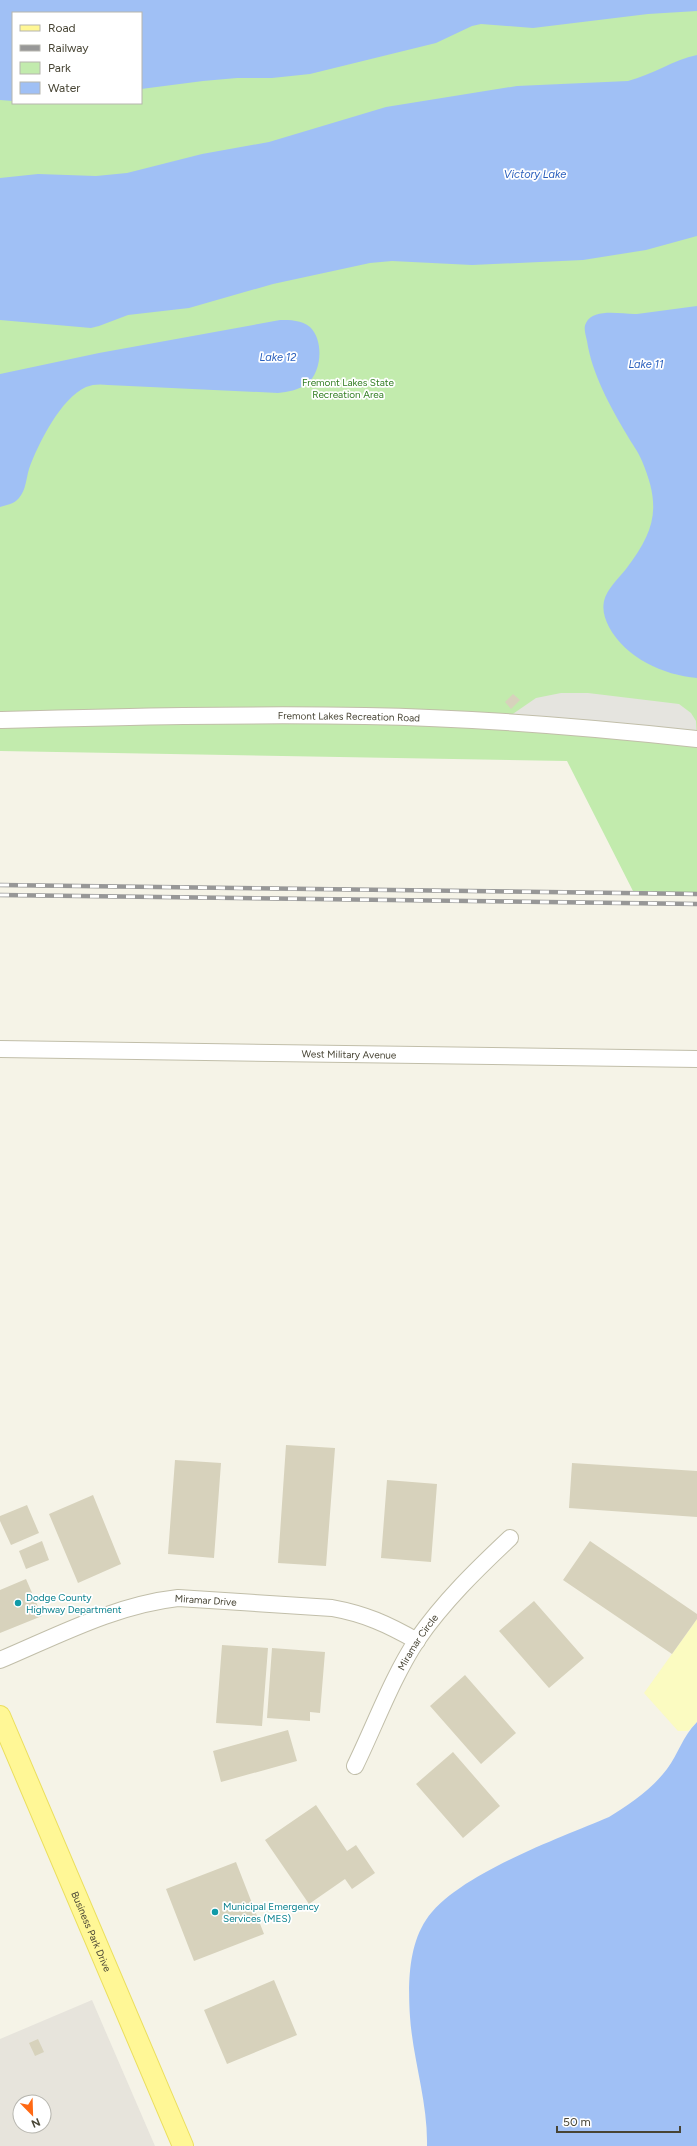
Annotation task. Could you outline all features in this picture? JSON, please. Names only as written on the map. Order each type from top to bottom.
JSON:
[{"type":"main road","name":"Business Park Drive","points":[[0,1716],[183,2146]]},
{"type":"street","name":"Fremont Lakes Recreation Road","points":[[0,720],[234,715],[366,716],[501,722],[697,739]]},
{"type":"street","name":"West Military Avenue","points":[[0,1049],[697,1059]]},
{"type":"street","name":"Miramar Circle","points":[[355,1766],[416,1641],[441,1608],[510,1538]]},
{"type":"street","name":"Miramar Drive","points":[[0,1660],[117,1612],[157,1600],[178,1598],[198,1598],[345,1610],[368,1616],[382,1622],[416,1641]]},
{"type":"shaded area","points":[[561,693],[588,693],[679,704],[691,713],[696,721],[697,739],[501,722],[536,698]]},
{"type":"shaded area","points":[[92,2000],[155,2146],[0,2146],[0,2039]]},
{"type":"green space","name":"Fremont Lakes State Recreation Area","points":[[0,0],[697,0],[697,894],[634,893],[567,761],[0,751]]},
{"type":"sand","points":[[697,1619],[697,1722],[688,1731],[678,1731],[644,1693]]},
{"type":"water","points":[[0,0],[697,0],[697,11],[648,14],[533,28],[481,24],[472,26],[436,43],[310,74],[272,78],[237,78],[203,81],[142,89],[142,12],[12,12],[12,101],[0,100]]},
{"type":"water","name":"Victory Lake","points":[[697,55],[697,236],[646,250],[583,260],[472,265],[392,261],[370,263],[273,284],[189,308],[128,315],[91,328],[0,320],[0,178],[38,174],[96,176],[127,173],[202,154],[269,142],[386,107],[517,86],[628,81],[646,75],[679,60]]},
{"type":"water","name":"Lake 11","points":[[697,306],[697,678],[659,669],[635,656],[616,638],[605,618],[603,608],[605,597],[644,542],[649,530],[653,505],[652,491],[640,457],[614,413],[597,378],[589,353],[585,325],[590,318],[602,313],[637,314]]},
{"type":"water","name":"Lake 12","points":[[280,320],[296,321],[307,325],[315,333],[318,340],[319,356],[316,372],[307,384],[300,388],[278,393],[103,384],[86,387],[68,401],[59,411],[44,435],[29,469],[21,495],[13,503],[0,507],[0,374],[99,353]]},
{"type":"water","points":[[697,1722],[697,2146],[427,2146],[425,2113],[414,2049],[409,1993],[412,1954],[420,1931],[426,1920],[440,1904],[460,1888],[484,1873],[537,1847],[609,1817],[632,1802],[655,1783],[667,1769],[688,1733]]},
{"type":"building","points":[[513,694],[520,700],[511,709],[505,702]]},
{"type":"building","points":[[286,1445],[335,1448],[326,1566],[278,1563]]},
{"type":"building","points":[[175,1460],[221,1463],[214,1558],[168,1554]]},
{"type":"building","points":[[572,1463],[697,1471],[697,1517],[569,1508]]},
{"type":"building","points":[[387,1480],[437,1484],[431,1562],[381,1558]]},
{"type":"building","points":[[93,1495],[121,1564],[78,1583],[49,1514]]},
{"type":"building","points":[[27,1505],[39,1533],[11,1545],[0,1521],[0,1516]]},
{"type":"building","points":[[42,1541],[49,1560],[26,1569],[19,1551]]},
{"type":"building","points":[[590,1541],[697,1614],[697,1619],[672,1654],[563,1580]]},
{"type":"building","name":"Dodge County Highway Department","points":[[26,1579],[42,1616],[0,1633],[0,1590]]},
{"type":"building","points":[[534,1601],[584,1658],[549,1688],[499,1631]]},
{"type":"building","points":[[222,1645],[268,1648],[262,1726],[216,1723]]},
{"type":"building","points":[[272,1648],[325,1652],[320,1713],[310,1712],[310,1721],[267,1718]]},
{"type":"building","points":[[465,1675],[516,1733],[481,1764],[430,1706]]},
{"type":"building","points":[[288,1730],[297,1761],[221,1782],[213,1751]]},
{"type":"building","points":[[453,1752],[500,1806],[463,1838],[416,1784]]},
{"type":"building","points":[[316,1805],[347,1851],[356,1845],[375,1873],[352,1889],[345,1879],[309,1904],[265,1840]]},
{"type":"building","name":"Municipal Emergency Services (MES)","points":[[236,1862],[264,1934],[194,1961],[166,1889]]},
{"type":"building","points":[[274,1980],[297,2035],[227,2064],[204,2010]]},
{"type":"building","points":[[38,2039],[44,2052],[35,2056],[29,2043]]},
{"type":"railway","points":[[0,885],[697,894]]},
{"type":"railway","points":[[0,895],[697,904]]},
{"type":"place","name":"Dodge County Highway Department","points":[[18,1603]]},
{"type":"place","name":"Municipal Emergency Services (MES)","points":[[215,1912]]}]
